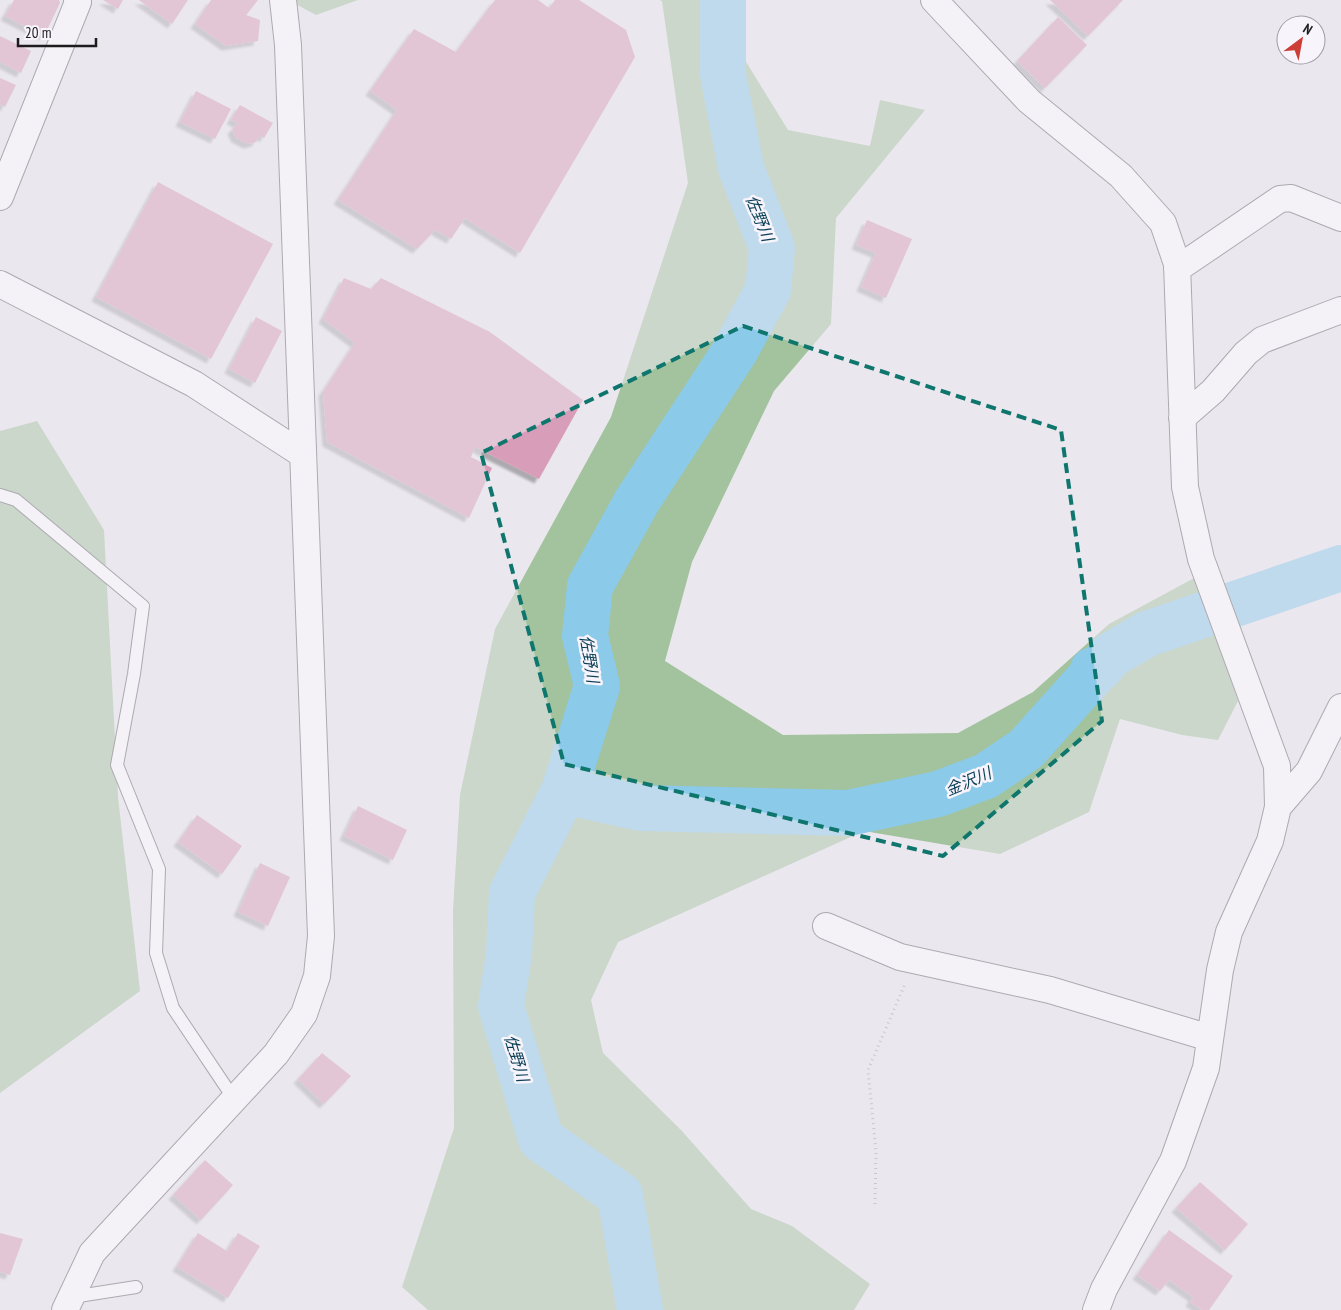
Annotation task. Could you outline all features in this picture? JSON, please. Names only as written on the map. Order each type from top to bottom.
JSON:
[{"type":"street","points":[[0,197],[71,21],[78,2],[77,0]]},
{"type":"street","points":[[67,1304],[92,1253],[276,1054],[304,1014],[318,968],[321,936],[288,45],[283,0]]},
{"type":"street","points":[[934,0],[1029,101],[1121,176],[1163,223],[1177,269],[1185,487],[1201,558],[1278,766],[1278,807],[1270,841],[1229,932],[1220,970],[1206,1068],[1173,1161],[1108,1281],[1096,1310]]},
{"type":"street","points":[[1177,269],[1280,199],[1291,198],[1341,218]]},
{"type":"street","points":[[0,284],[194,384],[302,454]]},
{"type":"street","points":[[1182,418],[1214,392],[1246,353],[1262,340],[1341,310]]},
{"type":"street","points":[[1278,807],[1309,771],[1341,707]]},
{"type":"street","points":[[826,926],[900,957],[1050,990],[1210,1038]]},
{"type":"lane","points":[[0,495],[16,500],[143,606],[134,674],[117,765],[159,869],[156,954],[173,1008],[234,1099]]},
{"type":"lane","points":[[67,1304],[136,1287]]},
{"type":"path","points":[[875,1204],[876,1151],[868,1070],[915,961]]},
{"type":"highlighted area","points":[[743,326],[1061,430],[1102,721],[943,856],[564,764],[481,453]]},
{"type":"green space","points":[[288,0],[358,0],[316,15]]},
{"type":"green space","points":[[659,0],[708,0],[788,130],[870,146],[880,100],[925,110],[836,218],[831,324],[774,391],[692,562],[665,661],[783,735],[958,733],[1033,692],[1109,624],[1196,577],[1238,701],[1218,740],[1182,735],[1120,719],[1089,812],[1000,854],[864,831],[618,942],[591,1000],[603,1053],[681,1130],[751,1209],[792,1226],[870,1284],[854,1310],[428,1310],[402,1287],[454,1128],[453,910],[460,795],[495,629],[611,417],[688,183],[662,1]]},
{"type":"green space","points":[[37,421],[104,530],[118,797],[140,991],[0,1093],[0,431]]},
{"type":"building","points":[[14,0],[59,0],[60,3],[44,36],[5,16]]},
{"type":"building","points":[[103,0],[123,0],[118,9]]},
{"type":"building","points":[[139,0],[188,0],[172,24]]},
{"type":"building","points":[[211,0],[258,0],[246,15],[260,20],[258,41],[226,46],[195,24]]},
{"type":"building","points":[[495,0],[538,0],[549,8],[555,0],[579,0],[626,30],[635,57],[520,253],[465,218],[451,239],[435,230],[417,249],[338,200],[397,110],[370,91],[414,29],[456,52]]},
{"type":"building","points":[[1050,0],[1123,0],[1088,36]]},
{"type":"building","points":[[1058,17],[1087,45],[1045,88],[1017,61]]},
{"type":"building","points":[[0,36],[31,51],[21,73],[0,62]]},
{"type":"building","points":[[0,78],[16,85],[5,107],[0,104]]},
{"type":"building","points":[[196,91],[231,109],[215,139],[180,122]]},
{"type":"building","points":[[240,105],[273,123],[264,138],[260,135],[256,142],[248,144],[236,138],[232,130],[238,123],[231,120]]},
{"type":"building","points":[[158,182],[273,244],[211,359],[96,297]]},
{"type":"building","points":[[867,220],[912,239],[886,298],[861,287],[876,253],[856,245]]},
{"type":"building","points":[[344,278],[371,289],[381,278],[490,332],[583,400],[539,479],[475,447],[471,457],[492,468],[469,518],[327,442],[323,392],[355,343],[323,319]]},
{"type":"building","points":[[256,317],[282,331],[255,383],[229,369]]},
{"type":"building","points":[[358,806],[407,830],[393,860],[344,836]]},
{"type":"building","points":[[197,815],[242,846],[222,874],[178,842]]},
{"type":"building","points":[[260,863],[290,877],[268,926],[238,912]]},
{"type":"building","points":[[322,1053],[351,1076],[324,1104],[298,1079]]},
{"type":"building","points":[[205,1160],[233,1185],[201,1220],[173,1195]]},
{"type":"building","points":[[1200,1182],[1248,1224],[1225,1250],[1176,1208]]},
{"type":"building","points":[[1169,1230],[1233,1276],[1209,1310],[1202,1310],[1190,1302],[1193,1297],[1169,1280],[1160,1291],[1137,1275]]},
{"type":"building","points":[[0,1233],[23,1239],[10,1275],[0,1272]]},
{"type":"building","points":[[198,1233],[227,1251],[238,1233],[260,1246],[228,1298],[177,1267]]},
{"type":"waterway","name":"佐野川","points":[[640,1310],[620,1195],[541,1139],[501,1006],[509,954],[512,893],[564,791],[597,686],[585,636],[590,586],[637,501],[735,351],[768,290],[772,248],[741,168],[723,75],[723,0]]},
{"type":"waterway","name":"金沢川","points":[[564,791],[641,808],[848,813],[938,794],[986,776],[1026,749],[1094,673],[1093,670],[1100,668],[1111,655],[1147,634],[1341,568]]}]
